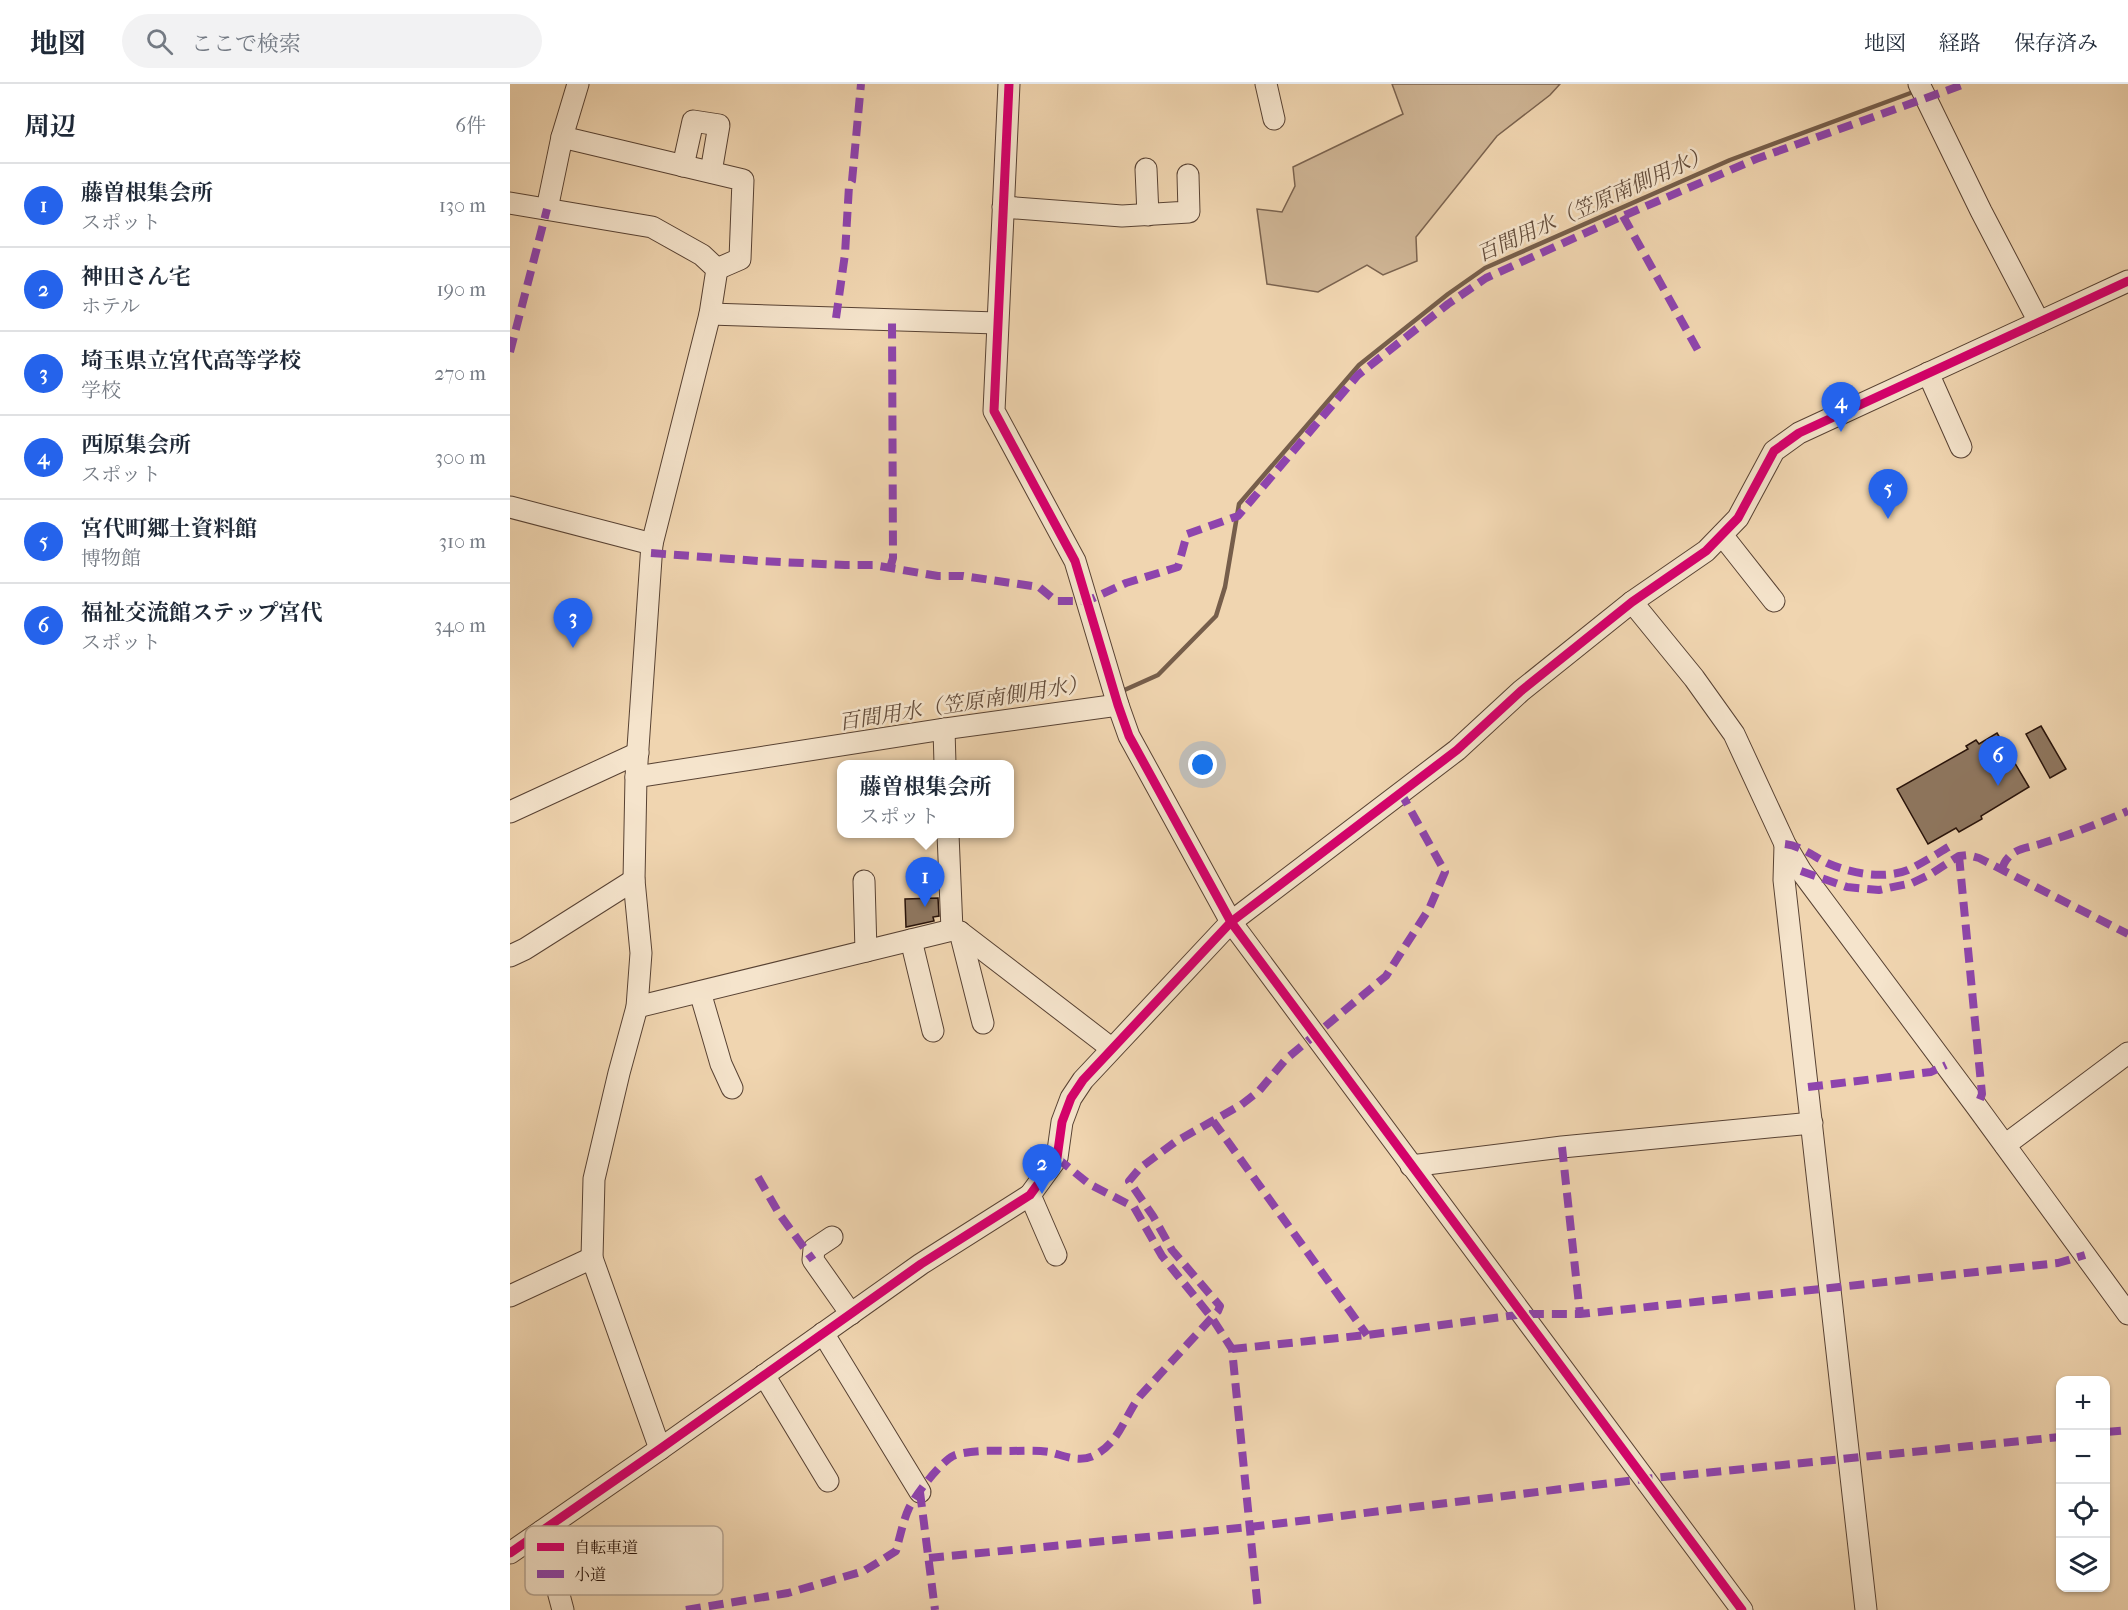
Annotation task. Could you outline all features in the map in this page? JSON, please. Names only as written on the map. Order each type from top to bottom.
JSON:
[{"type":"street","points":[[547,209],[561,137],[578,84]]},
{"type":"street","points":[[1009,84],[994,411],[1075,561],[1118,705],[1130,736],[1231,922],[1742,1610]]},
{"type":"street","points":[[1266,84],[1274,119]]},
{"type":"street","points":[[1919,84],[1981,211],[2039,322]]},
{"type":"street","points":[[683,166],[693,121],[719,125],[711,172]]},
{"type":"street","points":[[561,137],[743,180],[740,259],[717,269]]},
{"type":"street","points":[[1146,169],[1148,215]]},
{"type":"street","points":[[1002,207],[1122,216],[1189,212],[1188,175]]},
{"type":"street","points":[[510,203],[652,227],[702,255],[717,269]]},
{"type":"street","points":[[660,1449],[592,1258],[594,1179],[619,1073],[638,1007],[641,953],[634,880],[636,777],[652,544],[710,314],[717,269]]},
{"type":"street","points":[[551,1526],[921,1264],[1030,1195],[1057,1158],[1062,1122],[1071,1098],[1083,1080],[1231,922],[1457,750],[1521,692],[1632,602],[1706,551],[1738,518],[1774,451],[1799,433],[2128,281]]},
{"type":"street","points":[[710,314],[997,323]]},
{"type":"street","points":[[1928,373],[1961,447]]},
{"type":"street","points":[[510,507],[652,544]]},
{"type":"street","points":[[1722,534],[1774,601]]},
{"type":"street","points":[[1632,602],[1694,678],[1734,734],[1785,844],[1801,871],[2128,1314]]},
{"type":"street","points":[[636,777],[944,729],[1118,705]]},
{"type":"street","points":[[944,729],[945,760]]},
{"type":"street","points":[[510,812],[638,753]]},
{"type":"street","points":[[948,838],[956,931],[983,1023]]},
{"type":"street","points":[[1785,844],[1784,880],[1866,1610]]},
{"type":"street","points":[[510,956],[525,949],[634,880]]},
{"type":"street","points":[[864,881],[866,951]]},
{"type":"street","points":[[638,1007],[956,931],[1111,1048]]},
{"type":"street","points":[[911,940],[933,1031]]},
{"type":"street","points":[[700,992],[721,1064],[732,1088]]},
{"type":"street","points":[[2005,1145],[2128,1053]]},
{"type":"street","points":[[1412,1166],[1562,1147],[1812,1123]]},
{"type":"street","points":[[1030,1195],[1056,1255]]},
{"type":"street","points":[[832,1237],[814,1249],[813,1260],[850,1314]]},
{"type":"street","points":[[510,1296],[592,1258]]},
{"type":"street","points":[[824,1333],[921,1492]]},
{"type":"street","points":[[764,1376],[828,1481]]},
{"type":"street","points":[[510,1553],[525,1543]]},
{"type":"street","points":[[559,1595],[563,1610]]},
{"type":"shaded area","points":[[1392,84],[1560,84],[1550,95],[1497,136],[1416,237],[1417,261],[1383,275],[1367,265],[1318,292],[1267,284],[1257,209],[1282,212],[1295,186],[1293,167],[1403,114]]},
{"type":"building","points":[[2041,726],[2066,769],[2050,778],[2026,734]]},
{"type":"building","points":[[1997,733],[2029,787],[1959,832],[1956,828],[1928,844],[1897,789],[1968,749],[1966,746],[1976,740],[1979,744]]},
{"type":"building","points":[[938,898],[939,916],[933,917],[934,921],[906,927],[905,899]]},
{"type":"waterway","name":"百間用水（笠原南側用水）","points":[[1120,692],[1158,675],[1216,616],[1225,587],[1239,504],[1359,365],[1448,294],[1485,268],[1730,160],[1916,91]]},
{"type":"marked path","points":[[836,318],[845,254],[849,186],[852,181],[861,84]]},
{"type":"marked path","points":[[651,553],[758,561],[873,565],[938,576],[963,576],[1039,587],[1056,601],[1087,601],[1126,583],[1178,567],[1187,534],[1238,516],[1358,375],[1448,304],[1486,278],[1756,159],[1965,84]]},
{"type":"marked path","points":[[510,352],[547,209]]},
{"type":"marked path","points":[[1623,216],[1700,354]]},
{"type":"marked path","points":[[890,568],[893,558],[892,319]]},
{"type":"marked path","points":[[686,1610],[788,1593],[864,1571],[896,1551],[912,1502],[935,1472],[953,1456],[980,1451],[1034,1451],[1082,1459],[1093,1456],[1109,1445],[1140,1396],[1218,1311],[1220,1306],[1172,1250],[1153,1216],[1129,1181],[1140,1168],[1175,1142],[1241,1105],[1259,1091],[1286,1059],[1386,976],[1429,909],[1445,872],[1401,793]]},
{"type":"marked path","points":[[2002,870],[2008,857],[2019,850],[2075,832],[2128,811]]},
{"type":"marked path","points":[[1785,844],[1802,849],[1836,867],[1877,875],[1908,870],[1952,845]]},
{"type":"marked path","points":[[1801,871],[1847,887],[1879,890],[1912,883],[1959,856],[1968,855],[1979,858],[2128,934]]},
{"type":"marked path","points":[[1959,856],[1982,1094],[1977,1107]]},
{"type":"marked path","points":[[1808,1087],[1931,1072],[1946,1065]]},
{"type":"marked path","points":[[1213,1121],[1367,1335]]},
{"type":"marked path","points":[[1562,1147],[1580,1314]]},
{"type":"marked path","points":[[1057,1158],[1089,1184],[1134,1207],[1162,1256],[1212,1318],[1232,1349],[1258,1610]]},
{"type":"marked path","points":[[758,1177],[780,1215],[813,1260]]},
{"type":"marked path","points":[[1232,1349],[1367,1335],[1524,1314],[1580,1314],[2058,1263],[2085,1255]]},
{"type":"marked path","points":[[2110,1432],[2128,1430]]},
{"type":"marked path","points":[[929,1558],[1250,1527],[1644,1479],[2056,1437]]},
{"type":"marked path","points":[[920,1492],[935,1610]]},
{"type":"cycle path","points":[[1009,84],[994,411],[1075,561],[1129,736],[1231,922],[1742,1610]]},
{"type":"cycle path","points":[[549,1526],[921,1264],[1030,1195],[1057,1158],[1062,1122],[1071,1098],[1083,1080],[1231,922],[1457,750],[1521,691],[1632,602],[1706,551],[1738,518],[1774,451],[1799,433],[2128,281]]},
{"type":"cycle path","points":[[510,1553],[525,1543]]},
{"type":"place","name":"西原集会所","points":[[1841,432]]},
{"type":"place","name":"宮代町郷土資料館","points":[[1888,519]]},
{"type":"place","name":"埼玉県立宮代高等学校","points":[[573,648]]},
{"type":"place","name":"福祉交流館ステップ宮代","points":[[1998,786]]},
{"type":"place","name":"藤曽根集会所","points":[[925,907]]},
{"type":"place","name":"神田さん宅","points":[[1042,1194]]}]
